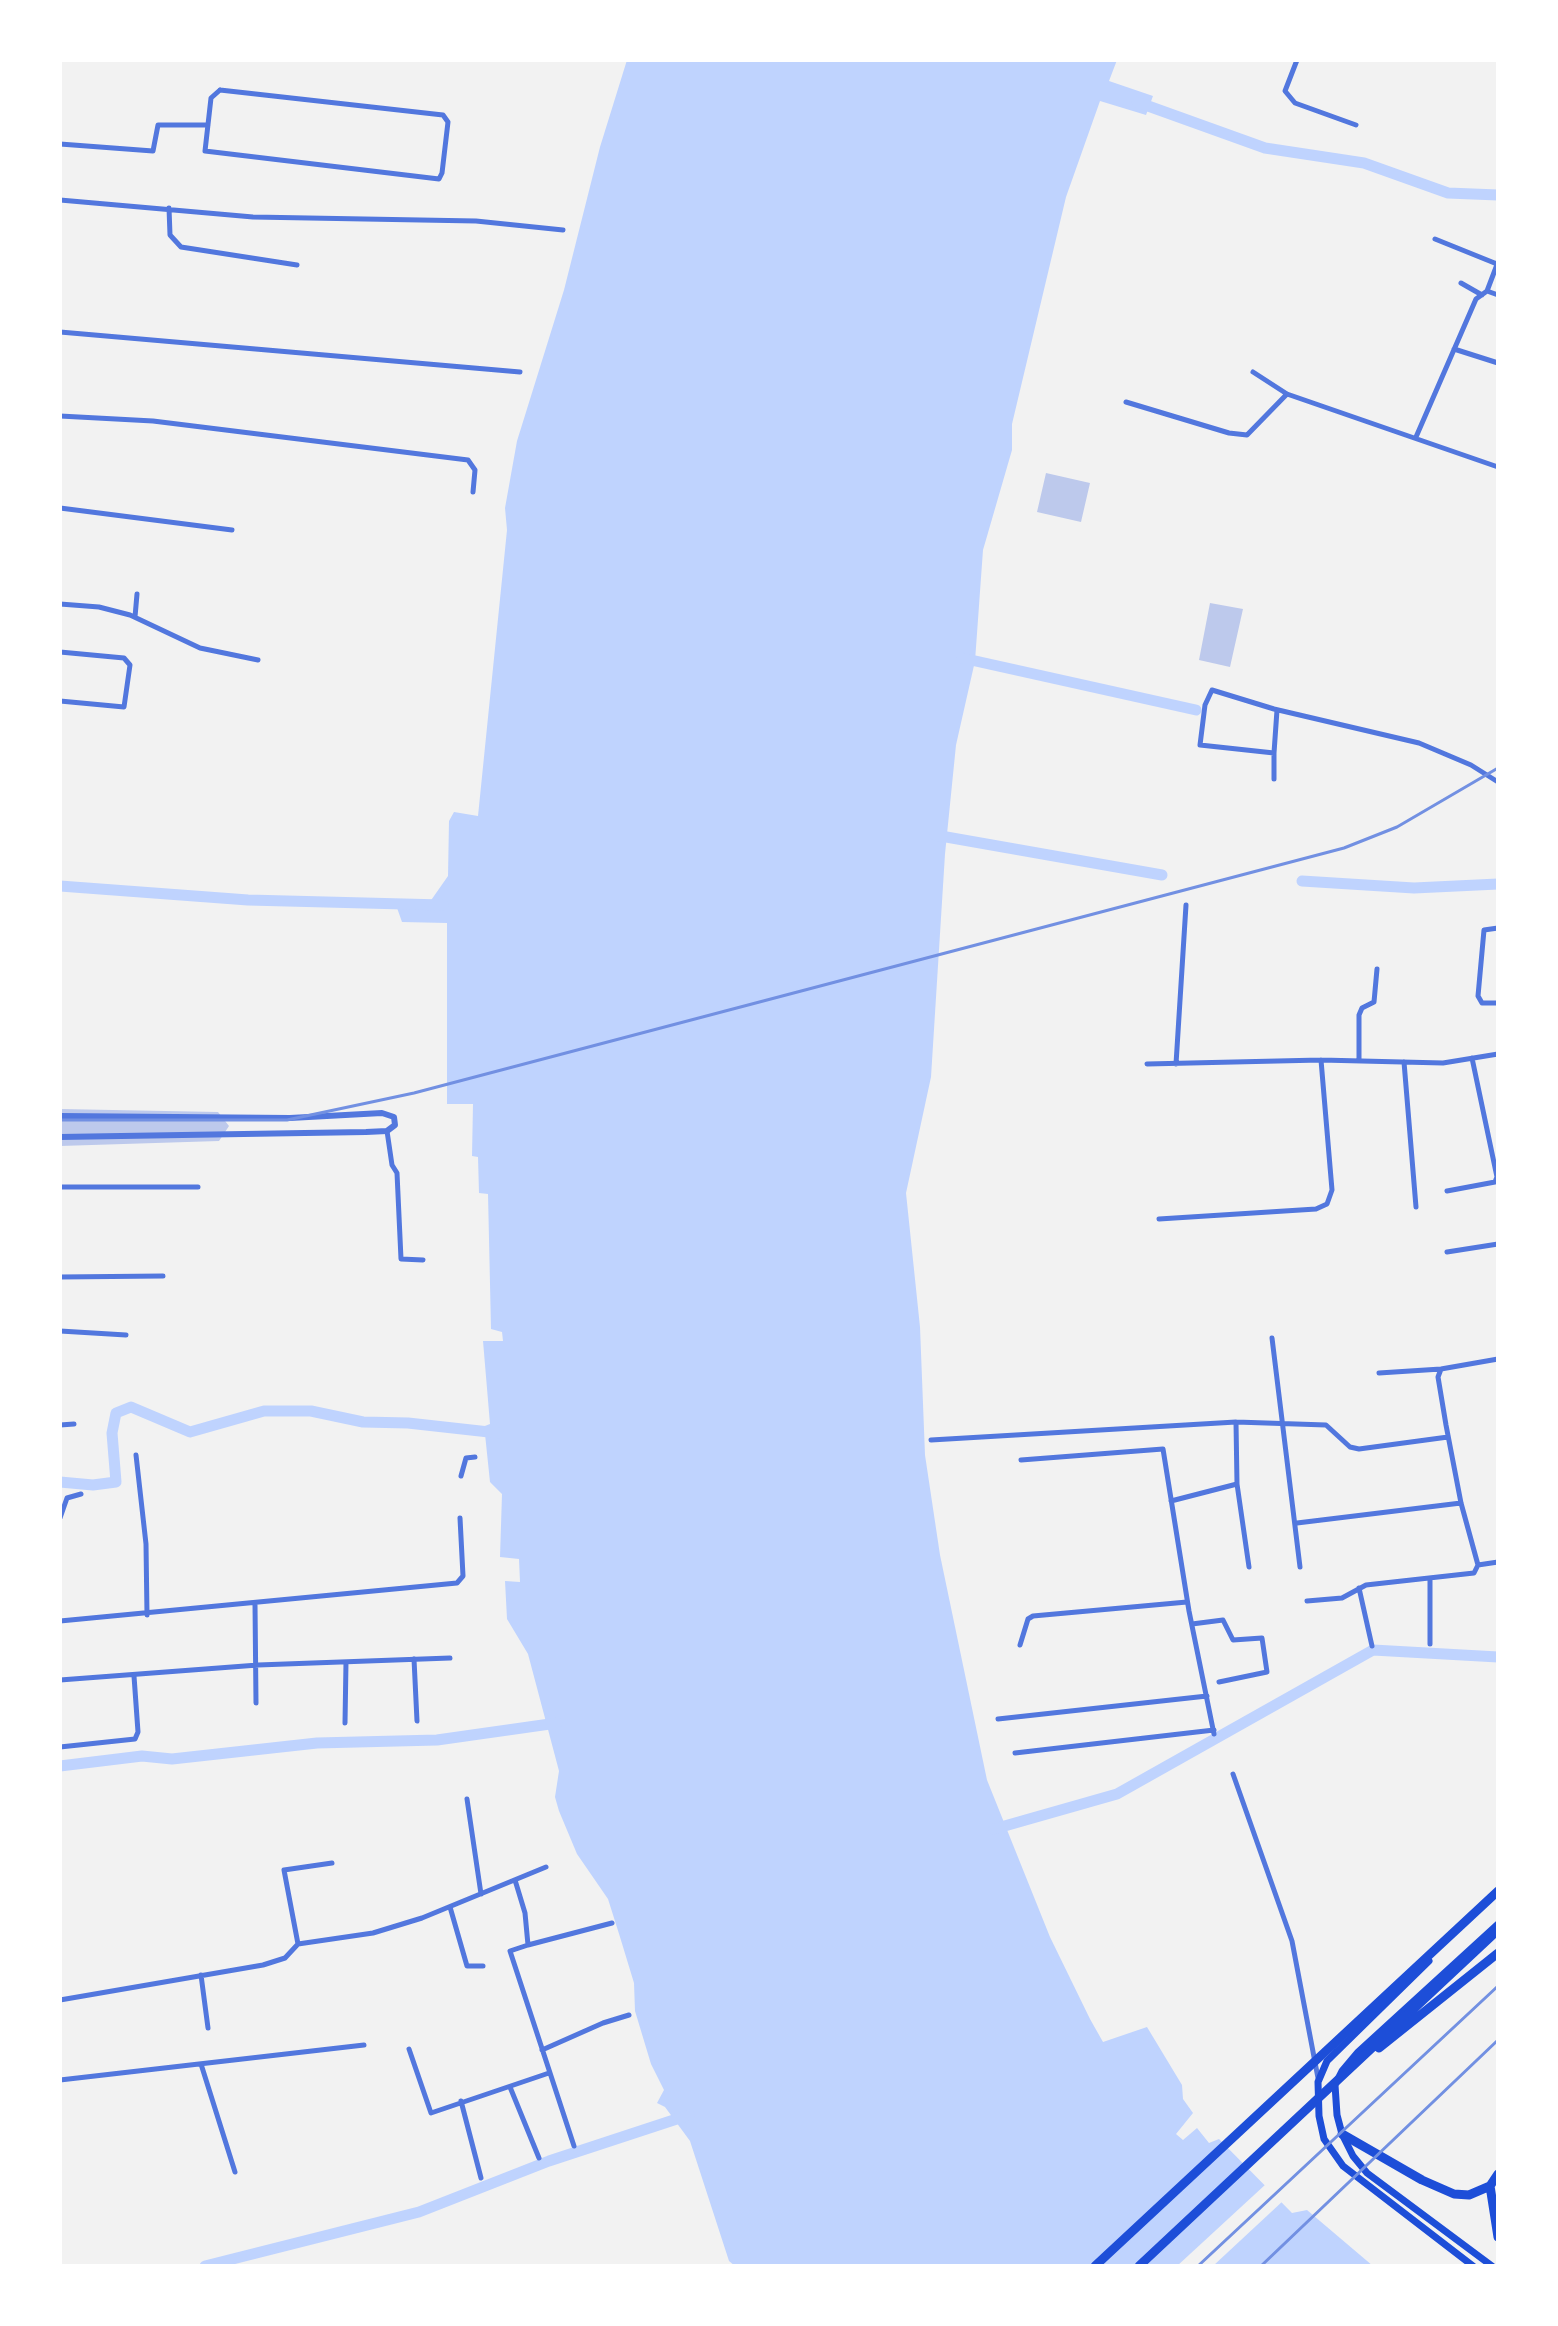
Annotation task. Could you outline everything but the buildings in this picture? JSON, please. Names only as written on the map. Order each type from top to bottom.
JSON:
[{"type":"highway","points":[[1095,2266],[1498,1893]]},
{"type":"highway","points":[[1139,2266],[1498,1927]]},
{"type":"highway","points":[[1362,2058],[1393,2039],[1498,1953]]},
{"type":"highway","points":[[1342,2134],[1439,2189],[1469,2195],[1490,2186],[1498,2174]]},
{"type":"highway","points":[[1490,2186],[1498,2237]]},
{"type":"main road","points":[[1473,2266],[1333,2156],[1324,2139],[1319,2116],[1318,2079],[1327,2061],[1498,1893]]},
{"type":"main road","points":[[1492,2266],[1367,2173],[1353,2156],[1342,2134],[1335,2085],[1342,2071],[1386,2024],[1498,1927]]},
{"type":"street","points":[[1297,60],[1285,91],[1295,103],[1356,125]]},
{"type":"street","points":[[220,90],[443,115],[448,122],[439,179],[208,152],[204,147],[208,125],[211,98],[220,90]]},
{"type":"street","points":[[60,144],[153,151],[158,125],[208,125]]},
{"type":"street","points":[[60,200],[253,217],[476,221],[563,230]]},
{"type":"street","points":[[169,208],[170,235],[181,247],[297,265]]},
{"type":"street","points":[[1416,437],[1476,299],[1484,293],[1498,263],[1435,239]]},
{"type":"street","points":[[1461,283],[1484,293],[1498,295]]},
{"type":"street","points":[[60,332],[520,372]]},
{"type":"street","points":[[1454,349],[1498,363]]},
{"type":"street","points":[[1253,372],[1287,394],[1498,467]]},
{"type":"street","points":[[1126,402],[1229,433],[1247,435],[1287,394]]},
{"type":"street","points":[[60,416],[153,421],[468,460],[475,470],[473,492]]},
{"type":"street","points":[[60,508],[232,530]]},
{"type":"street","points":[[135,617],[137,594]]},
{"type":"street","points":[[60,604],[99,607],[135,617],[200,648],[258,660]]},
{"type":"street","points":[[60,652],[124,658],[130,665],[124,707],[60,701]]},
{"type":"street","points":[[1274,753],[1200,745],[1205,705],[1212,690],[1277,710],[1419,743],[1471,765],[1498,782]]},
{"type":"street","points":[[1274,779],[1277,710]]},
{"type":"street","points":[[1176,1064],[1186,905]]},
{"type":"street","points":[[1498,928],[1484,930],[1478,996],[1482,1003],[1498,1003]]},
{"type":"street","points":[[1359,1061],[1359,1015],[1362,1008],[1374,1002],[1377,969]]},
{"type":"street","points":[[1147,1064],[1321,1060],[1443,1063],[1498,1054]]},
{"type":"street","points":[[1447,1191],[1495,1182],[1497,1177],[1472,1058]]},
{"type":"street","points":[[1159,1219],[1324,1207],[1332,1190],[1321,1060]]},
{"type":"street","points":[[1404,1062],[1416,1207]]},
{"type":"street","points":[[60,1116],[290,1118],[382,1113],[395,1121],[393,1129],[387,1131],[60,1137]]},
{"type":"street","points":[[387,1131],[392,1165],[398,1176],[401,1259],[423,1260]]},
{"type":"street","points":[[60,1187],[198,1187]]},
{"type":"street","points":[[1447,1252],[1498,1244]]},
{"type":"street","points":[[60,1277],[163,1276]]},
{"type":"street","points":[[60,1331],[126,1335]]},
{"type":"street","points":[[1272,1338],[1300,1567]]},
{"type":"street","points":[[1379,1373],[1441,1369],[1498,1359]]},
{"type":"street","points":[[1307,1601],[1342,1598],[1359,1588],[1474,1573],[1478,1565],[1461,1503],[1448,1437],[1438,1377],[1441,1369]]},
{"type":"street","points":[[1236,1422],[1237,1484],[1249,1567]]},
{"type":"street","points":[[931,1440],[1236,1422],[1284,1422],[1332,1427],[1350,1447],[1359,1449],[1448,1437]]},
{"type":"street","points":[[60,1425],[74,1424]]},
{"type":"street","points":[[1015,1753],[1214,1732],[1187,1602],[1163,1449],[1021,1460]]},
{"type":"street","points":[[136,1455],[146,1544],[147,1615]]},
{"type":"street","points":[[461,1476],[466,1458],[475,1457]]},
{"type":"street","points":[[1171,1501],[1237,1484]]},
{"type":"street","points":[[60,1518],[67,1498],[81,1494]]},
{"type":"street","points":[[1297,1523],[1461,1503]]},
{"type":"street","points":[[60,1621],[457,1583],[463,1576],[460,1518]]},
{"type":"street","points":[[1478,1565],[1498,1562]]},
{"type":"street","points":[[1430,1580],[1430,1644]]},
{"type":"street","points":[[1359,1588],[1372,1646]]},
{"type":"street","points":[[1020,1645],[1028,1619],[1033,1616],[1187,1602]]},
{"type":"street","points":[[255,1604],[253,1666],[256,1703]]},
{"type":"street","points":[[1192,1624],[1223,1620],[1233,1640],[1262,1638],[1267,1672],[1219,1682]]},
{"type":"street","points":[[60,1680],[253,1666],[450,1658]]},
{"type":"street","points":[[414,1659],[417,1721]]},
{"type":"street","points":[[345,1723],[346,1662]]},
{"type":"street","points":[[60,1747],[135,1739],[138,1732],[134,1676]]},
{"type":"street","points":[[998,1719],[1207,1696]]},
{"type":"street","points":[[1233,1774],[1292,1941],[1318,2079]]},
{"type":"street","points":[[467,1799],[481,1894]]},
{"type":"street","points":[[298,1944],[284,1870],[332,1863]]},
{"type":"street","points":[[60,2000],[263,1965],[285,1958],[298,1944],[373,1933],[450,1907],[546,1867]]},
{"type":"street","points":[[515,1880],[525,1913],[528,1945]]},
{"type":"street","points":[[450,1907],[467,1966],[483,1966]]},
{"type":"street","points":[[574,2146],[510,1951],[612,1923]]},
{"type":"street","points":[[201,1975],[208,2028]]},
{"type":"street","points":[[542,2050],[629,2015]]},
{"type":"street","points":[[60,2080],[364,2045]]},
{"type":"street","points":[[409,2049],[430,2112],[549,2073]]},
{"type":"street","points":[[201,2064],[235,2172]]},
{"type":"street","points":[[510,2087],[539,2158]]},
{"type":"street","points":[[461,2101],[481,2178]]},
{"type":"water","points":[[627,60],[1117,60],[1109,81],[1153,96],[1146,115],[1100,101],[1066,197],[1012,424],[1012,450],[983,550],[975,661],[956,745],[945,854],[931,1077],[906,1193],[920,1327],[925,1455],[940,1555],[987,1780],[1050,1937],[1090,2019],[1103,2042],[1147,2027],[1182,2085],[1183,2099],[1193,2113],[1176,2134],[1183,2140],[1197,2128],[1209,2143],[1219,2139],[1292,2213],[1307,2210],[1373,2266],[735,2266],[729,2261],[690,2141],[665,2107],[657,2103],[664,2090],[651,2064],[635,2011],[634,1983],[620,1937],[608,1899],[577,1854],[559,1811],[555,1797],[559,1771],[528,1654],[507,1619],[505,1581],[520,1582],[519,1559],[500,1557],[502,1494],[490,1482],[485,1434],[477,1429],[490,1424],[483,1341],[503,1341],[502,1332],[491,1329],[488,1194],[479,1193],[478,1157],[472,1156],[473,1104],[447,1104],[447,923],[402,922],[396,905],[404,909],[427,906],[448,876],[449,821],[454,812],[478,816],[507,530],[505,508],[517,441],[564,290],[600,147]]},
{"type":"pier","points":[[1266,2184],[1284,2200],[1213,2266],[1177,2266]]},
{"type":"waterway","points":[[1137,102],[1265,148],[1364,163],[1448,193],[1498,195]]},
{"type":"waterway","points":[[962,658],[1196,710]]},
{"type":"waterway","points":[[935,835],[1162,875]]},
{"type":"waterway","points":[[1302,881],[1414,888],[1498,884]]},
{"type":"waterway","points":[[60,886],[248,900],[443,905]]},
{"type":"waterway","points":[[60,1482],[93,1485],[116,1482],[112,1433],[116,1413],[131,1407],[190,1432],[264,1411],[311,1411],[363,1422],[408,1423],[498,1433]]},
{"type":"waterway","points":[[994,1829],[1117,1794],[1373,1650],[1498,1657]]},
{"type":"waterway","points":[[60,1766],[142,1756],[172,1759],[317,1743],[437,1740],[557,1723]]},
{"type":"waterway","points":[[205,2266],[419,2212],[549,2161],[689,2115]]},
{"type":"railway","points":[[60,1120],[287,1120],[414,1093],[1344,848],[1397,827],[1498,768]]},
{"type":"railway","points":[[1198,2266],[1498,1986]]},
{"type":"railway","points":[[1261,2266],[1498,2040]]}]
